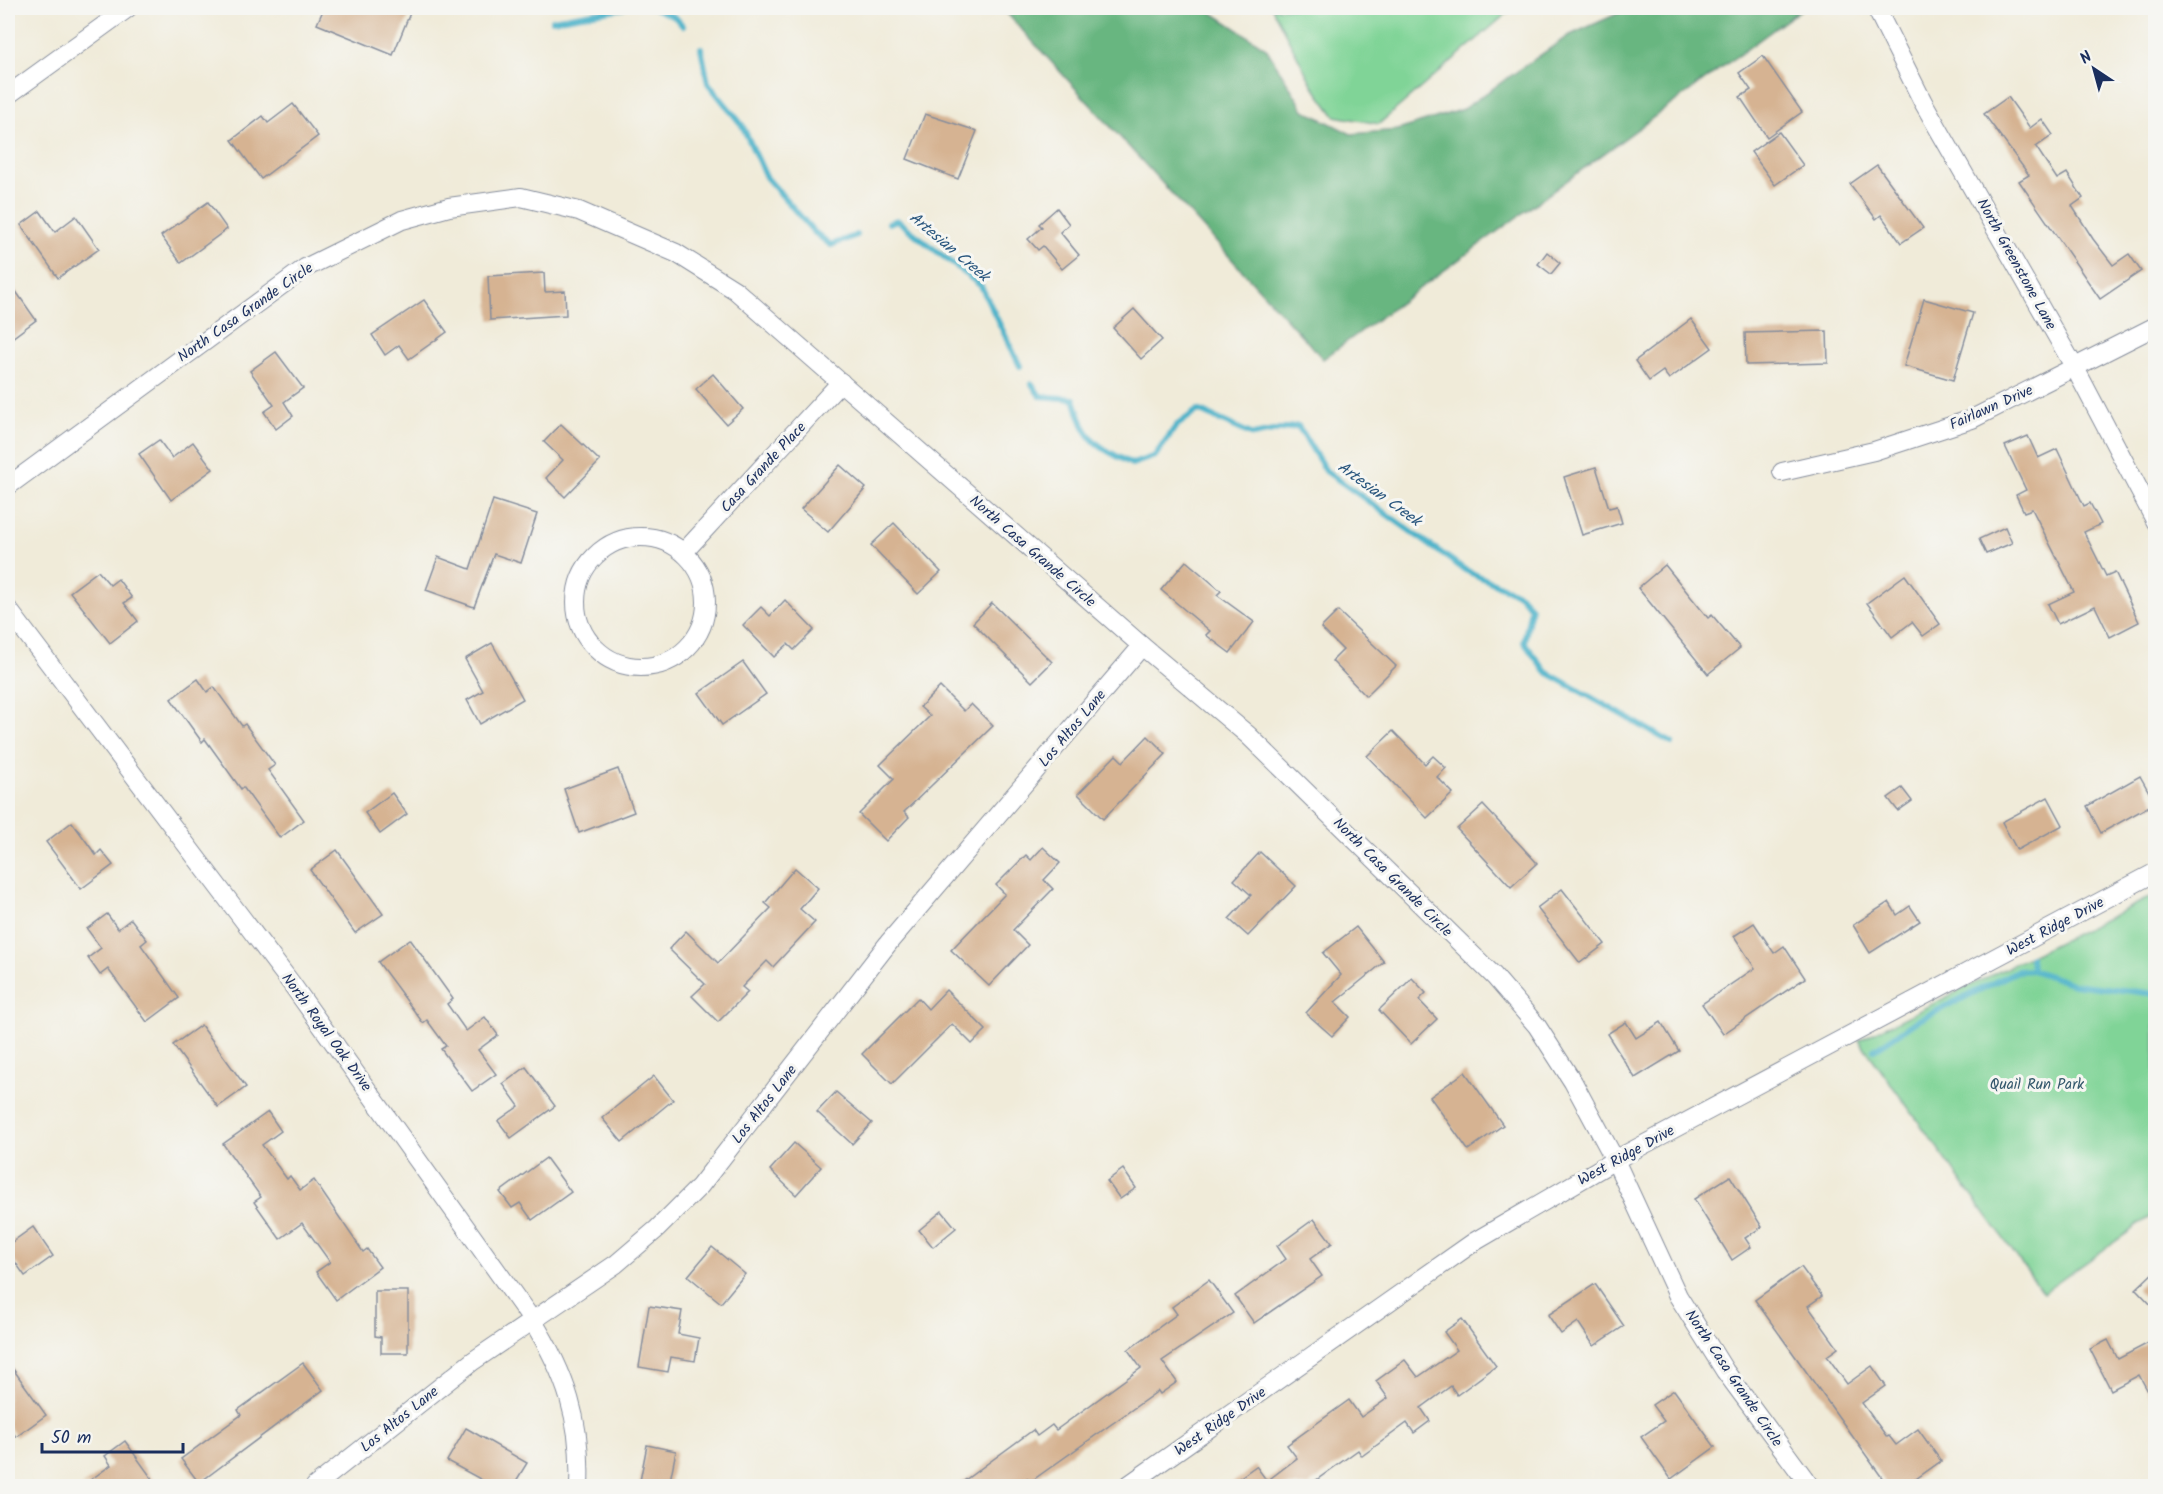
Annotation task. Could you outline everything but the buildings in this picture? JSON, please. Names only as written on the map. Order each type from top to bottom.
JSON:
[{"type":"street","points":[[8,95],[128,8]]},
{"type":"street","name":"North Greenstone Lane","points":[[1876,8],[1923,102],[2075,368],[2156,522]]},
{"type":"street","name":"North Casa Grande Circle","points":[[8,486],[305,268],[402,220],[484,200],[521,197],[579,211],[676,253],[735,290],[1142,646],[1248,735],[1494,976],[1537,1026],[1573,1082],[1615,1160],[1678,1296],[1725,1371],[1810,1486]]},
{"type":"street","name":"Fairlawn Drive","points":[[1782,472],[1874,451],[1972,419],[2156,326]]},
{"type":"street","name":"Casa Grande Place","points":[[684,552],[841,382]]},
{"type":"street","points":[[647,536],[667,541],[684,552],[699,569],[706,591],[706,614],[699,635],[684,652],[665,664],[642,668],[620,664],[600,654],[586,638],[578,619],[576,598],[580,578],[591,560],[607,546],[616,542],[626,538],[647,536]]},
{"type":"street","name":"North Royal Oak Drive","points":[[8,609],[291,983],[532,1320],[562,1372],[576,1421],[580,1458],[579,1486]]},
{"type":"street","name":"Los Altos Lane","points":[[315,1486],[473,1361],[616,1264],[657,1230],[700,1186],[890,941],[1142,646]]},
{"type":"street","name":"West Ridge Drive","points":[[1127,1486],[1474,1242],[1615,1160],[2156,872]]},
{"type":"green space","points":[[1002,8],[1205,8],[1266,48],[1304,110],[1351,134],[1398,130],[1463,109],[1568,36],[1630,8],[1803,8],[1323,359]]},
{"type":"green space","points":[[1272,8],[1513,8],[1379,124],[1335,116],[1313,86]]},
{"type":"green space","name":"Quail Run Park","points":[[2155,895],[2155,1213],[2043,1293],[1859,1040]]},
{"type":"waterway","name":"Artesian Creek","points":[[552,20],[623,8]]},
{"type":"waterway","name":"Artesian Creek","points":[[655,8],[675,17],[683,26]]},
{"type":"waterway","name":"Artesian Creek","points":[[701,48],[708,83],[742,125],[766,177],[814,232],[831,245],[857,235]]},
{"type":"waterway","name":"Artesian Creek","points":[[889,223],[897,220],[981,286],[1020,366]]},
{"type":"waterway","name":"Artesian Creek","points":[[1032,384],[1040,396],[1074,399],[1083,424],[1093,440],[1132,464],[1155,456],[1176,426],[1198,410],[1253,435],[1298,426],[1326,471],[1465,570],[1520,595],[1531,608],[1524,642],[1546,672],[1672,743]]},
{"type":"waterway","points":[[2031,958],[2032,970]]},
{"type":"waterway","points":[[1874,1050],[1915,1022],[2017,971],[2032,970],[2073,984],[2156,994]]}]
